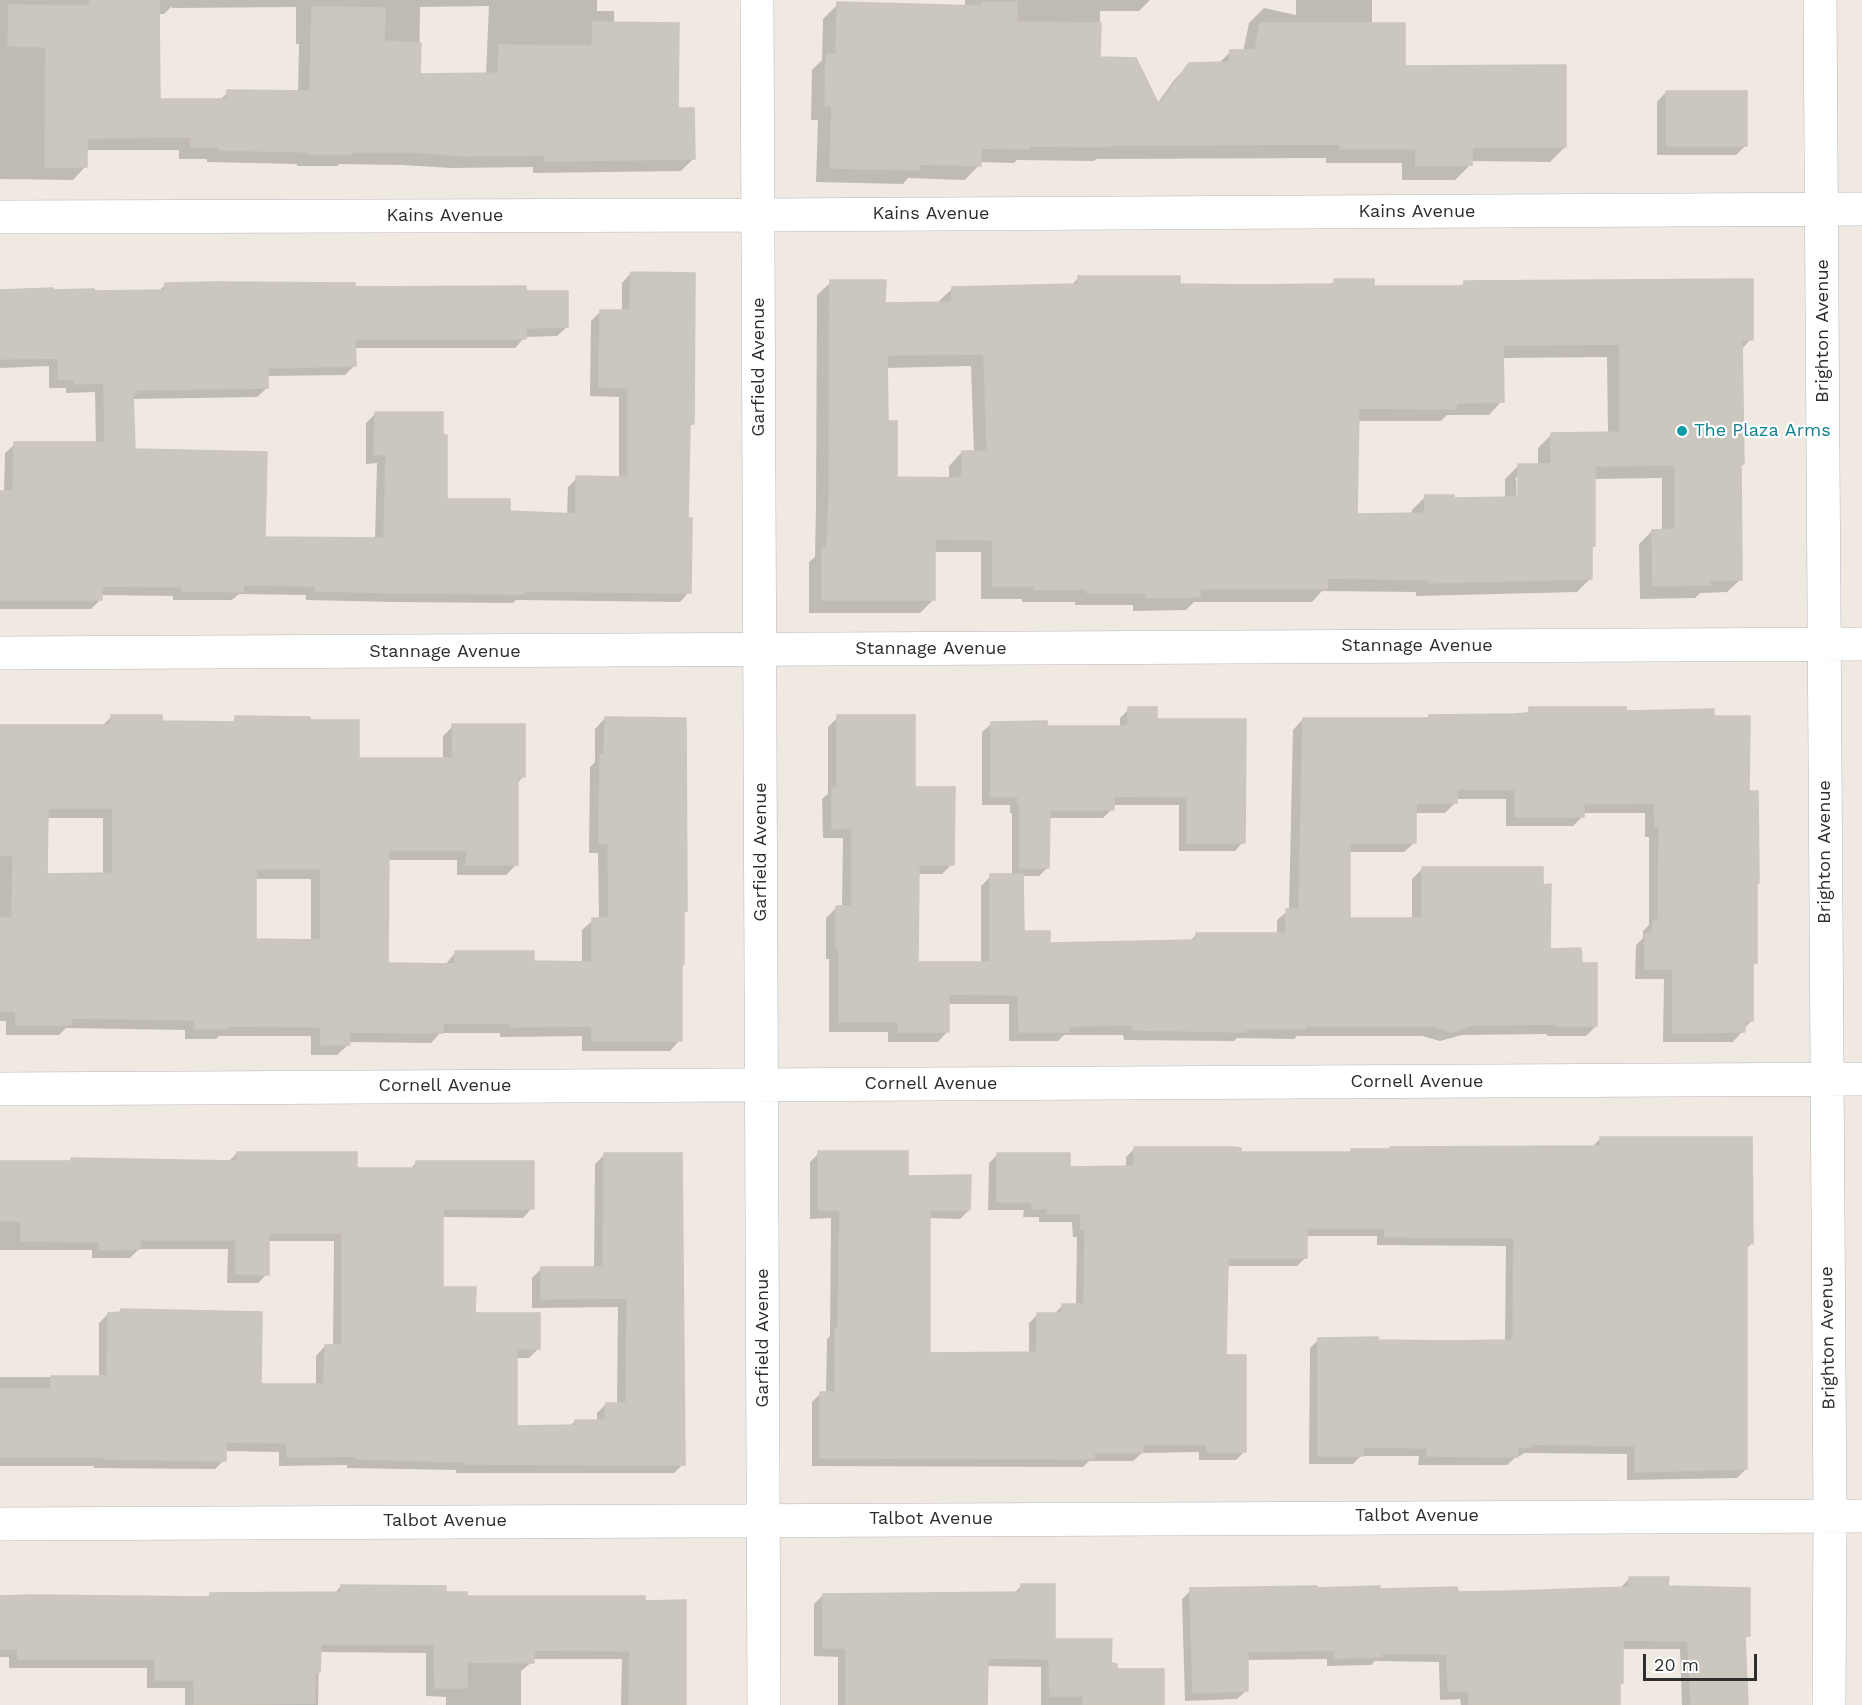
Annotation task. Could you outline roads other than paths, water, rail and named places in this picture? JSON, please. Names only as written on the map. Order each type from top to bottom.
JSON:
[{"type":"street","name":"Garfield Avenue","points":[[757,0],[764,1705]]},
{"type":"street","name":"Brighton Avenue","points":[[1820,0],[1830,1516],[1829,1705]]},
{"type":"street","name":"Kains Avenue","points":[[0,217],[1862,209]]},
{"type":"street","name":"Stannage Avenue","points":[[0,653],[1862,644]]},
{"type":"street","name":"Cornell Avenue","points":[[0,1089],[1862,1079]]},
{"type":"street","name":"Talbot Avenue","points":[[0,1524],[1862,1516]]},
{"type":"place","name":"The Plaza Arms","points":[[1682,431]]}]
